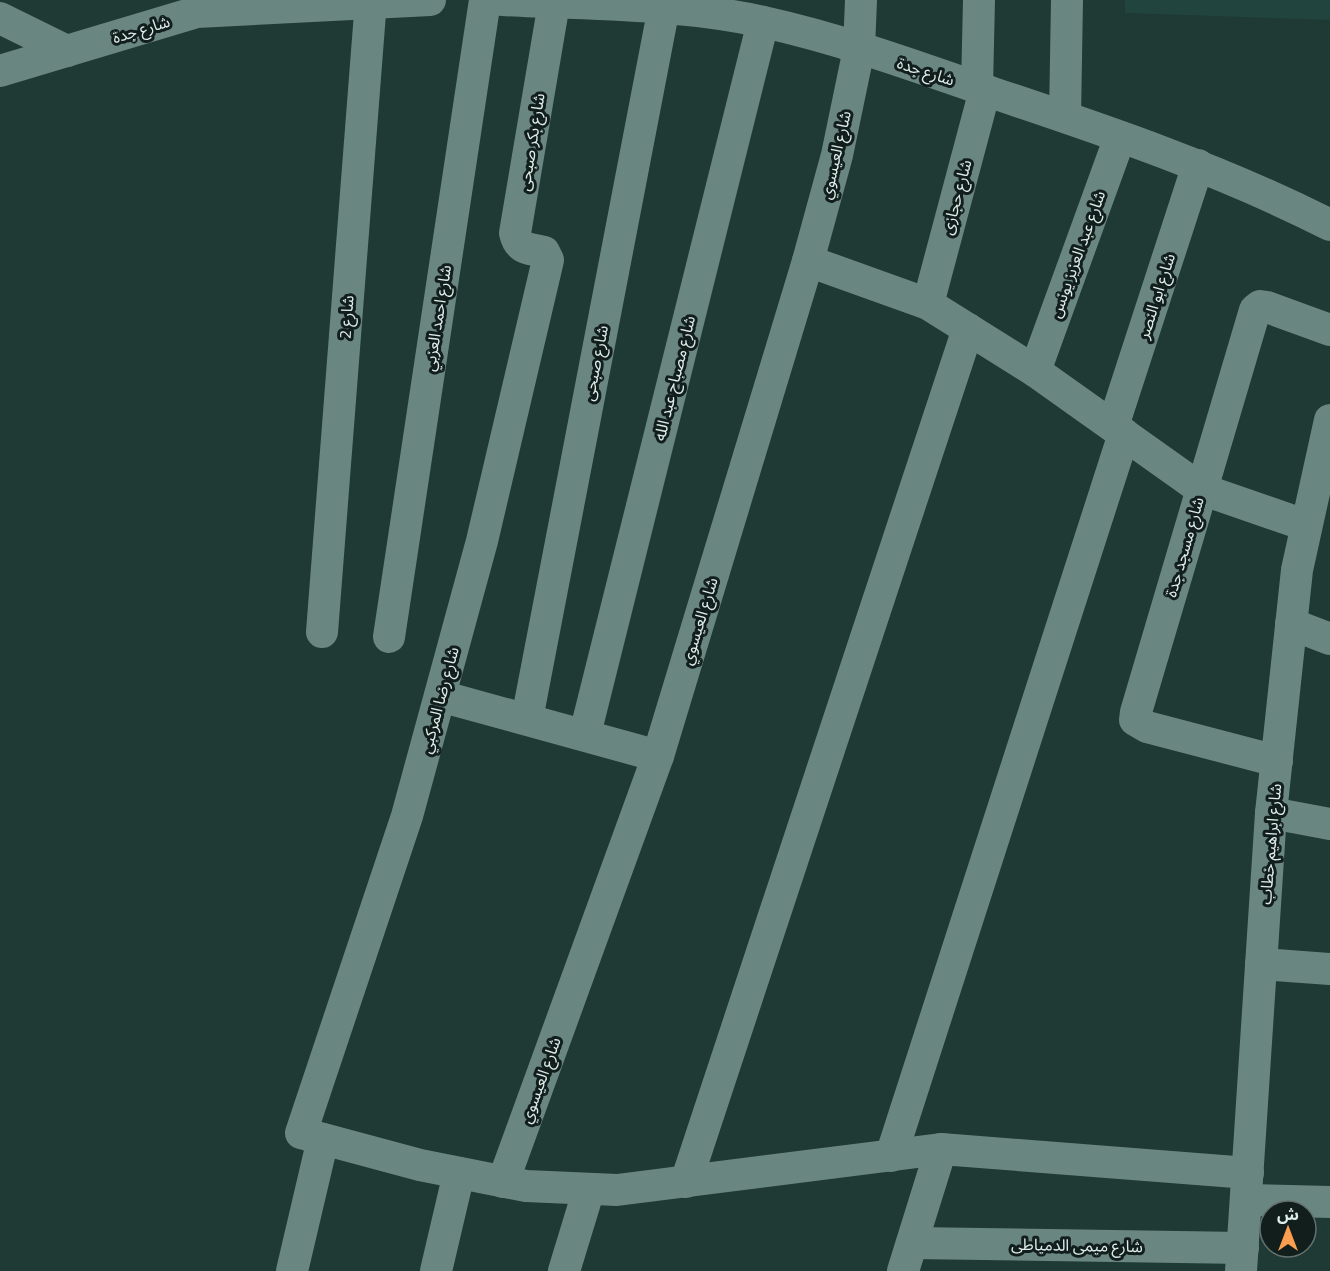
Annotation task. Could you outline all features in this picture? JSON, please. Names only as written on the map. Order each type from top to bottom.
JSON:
[{"type":"street","name":"شارع جدة","points":[[0,70],[67,51],[189,6],[430,0]]},
{"type":"street","name":"شارع احمد العزبي","points":[[389,637],[485,0]]},
{"type":"street","name":"شارع جدة","points":[[502,0],[664,7],[763,21],[859,49],[1065,117],[1198,165],[1330,225]]},
{"type":"street","name":"شارع العيسوي","points":[[502,1182],[658,756],[808,261],[837,155],[859,49],[861,0]]},
{"type":"street","name":"شارع حجازى","points":[[928,304],[981,88],[979,0]]},
{"type":"street","points":[[1065,117],[1067,0]]},
{"type":"street","name":"شارع 2","points":[[322,632],[371,1]]},
{"type":"street","name":"شارع بكر صبحى","points":[[548,260],[544,252],[524,249],[519,244],[515,233],[566,2]]},
{"type":"street","name":"شارع صبحى","points":[[527,719],[664,7]]},
{"type":"street","points":[[0,18],[67,51]]},
{"type":"street","name":"شارع مصباح عبد الله","points":[[585,734],[763,21]]},
{"type":"street","name":"شارع عبد العزيز يونس","points":[[1035,371],[1119,137]]},
{"type":"street","name":"شارع ابو النصر","points":[[891,1156],[1119,430],[1198,165]]},
{"type":"street","points":[[1298,209],[1330,206]]},
{"type":"street","name":"شارع رضا المركبي","points":[[292,1271],[312,1136],[408,816],[482,541],[548,260]]},
{"type":"street","points":[[808,261],[928,304],[1035,371],[1201,489],[1305,525]]},
{"type":"street","name":"شارع مسجد جدة","points":[[1277,761],[1147,727],[1135,720],[1255,310],[1260,306],[1267,307],[1330,330]]},
{"type":"street","points":[[686,1182],[968,329]]},
{"type":"street","name":"شارع ابراهيم خطاب","points":[[1242,1259],[1271,813],[1291,624],[1305,525],[1330,420]]},
{"type":"street","points":[[1291,624],[1330,639]]},
{"type":"street","points":[[440,696],[585,734],[658,756]]},
{"type":"street","points":[[1271,813],[1330,824]]},
{"type":"street","points":[[1261,964],[1330,969]]},
{"type":"street","points":[[312,1136],[459,1173],[526,1186],[617,1190],[941,1149],[1247,1186],[1330,1202]]},
{"type":"street","points":[[908,1257],[941,1149]]},
{"type":"street","points":[[436,1271],[459,1173]]},
{"type":"street","points":[[564,1271],[589,1189]]},
{"type":"street","name":"شارع ميمى الدمياطى","points":[[908,1257],[1242,1259]]},
{"type":"shaded area","points":[[1125,0],[1330,0],[1330,20],[1125,13]]}]
